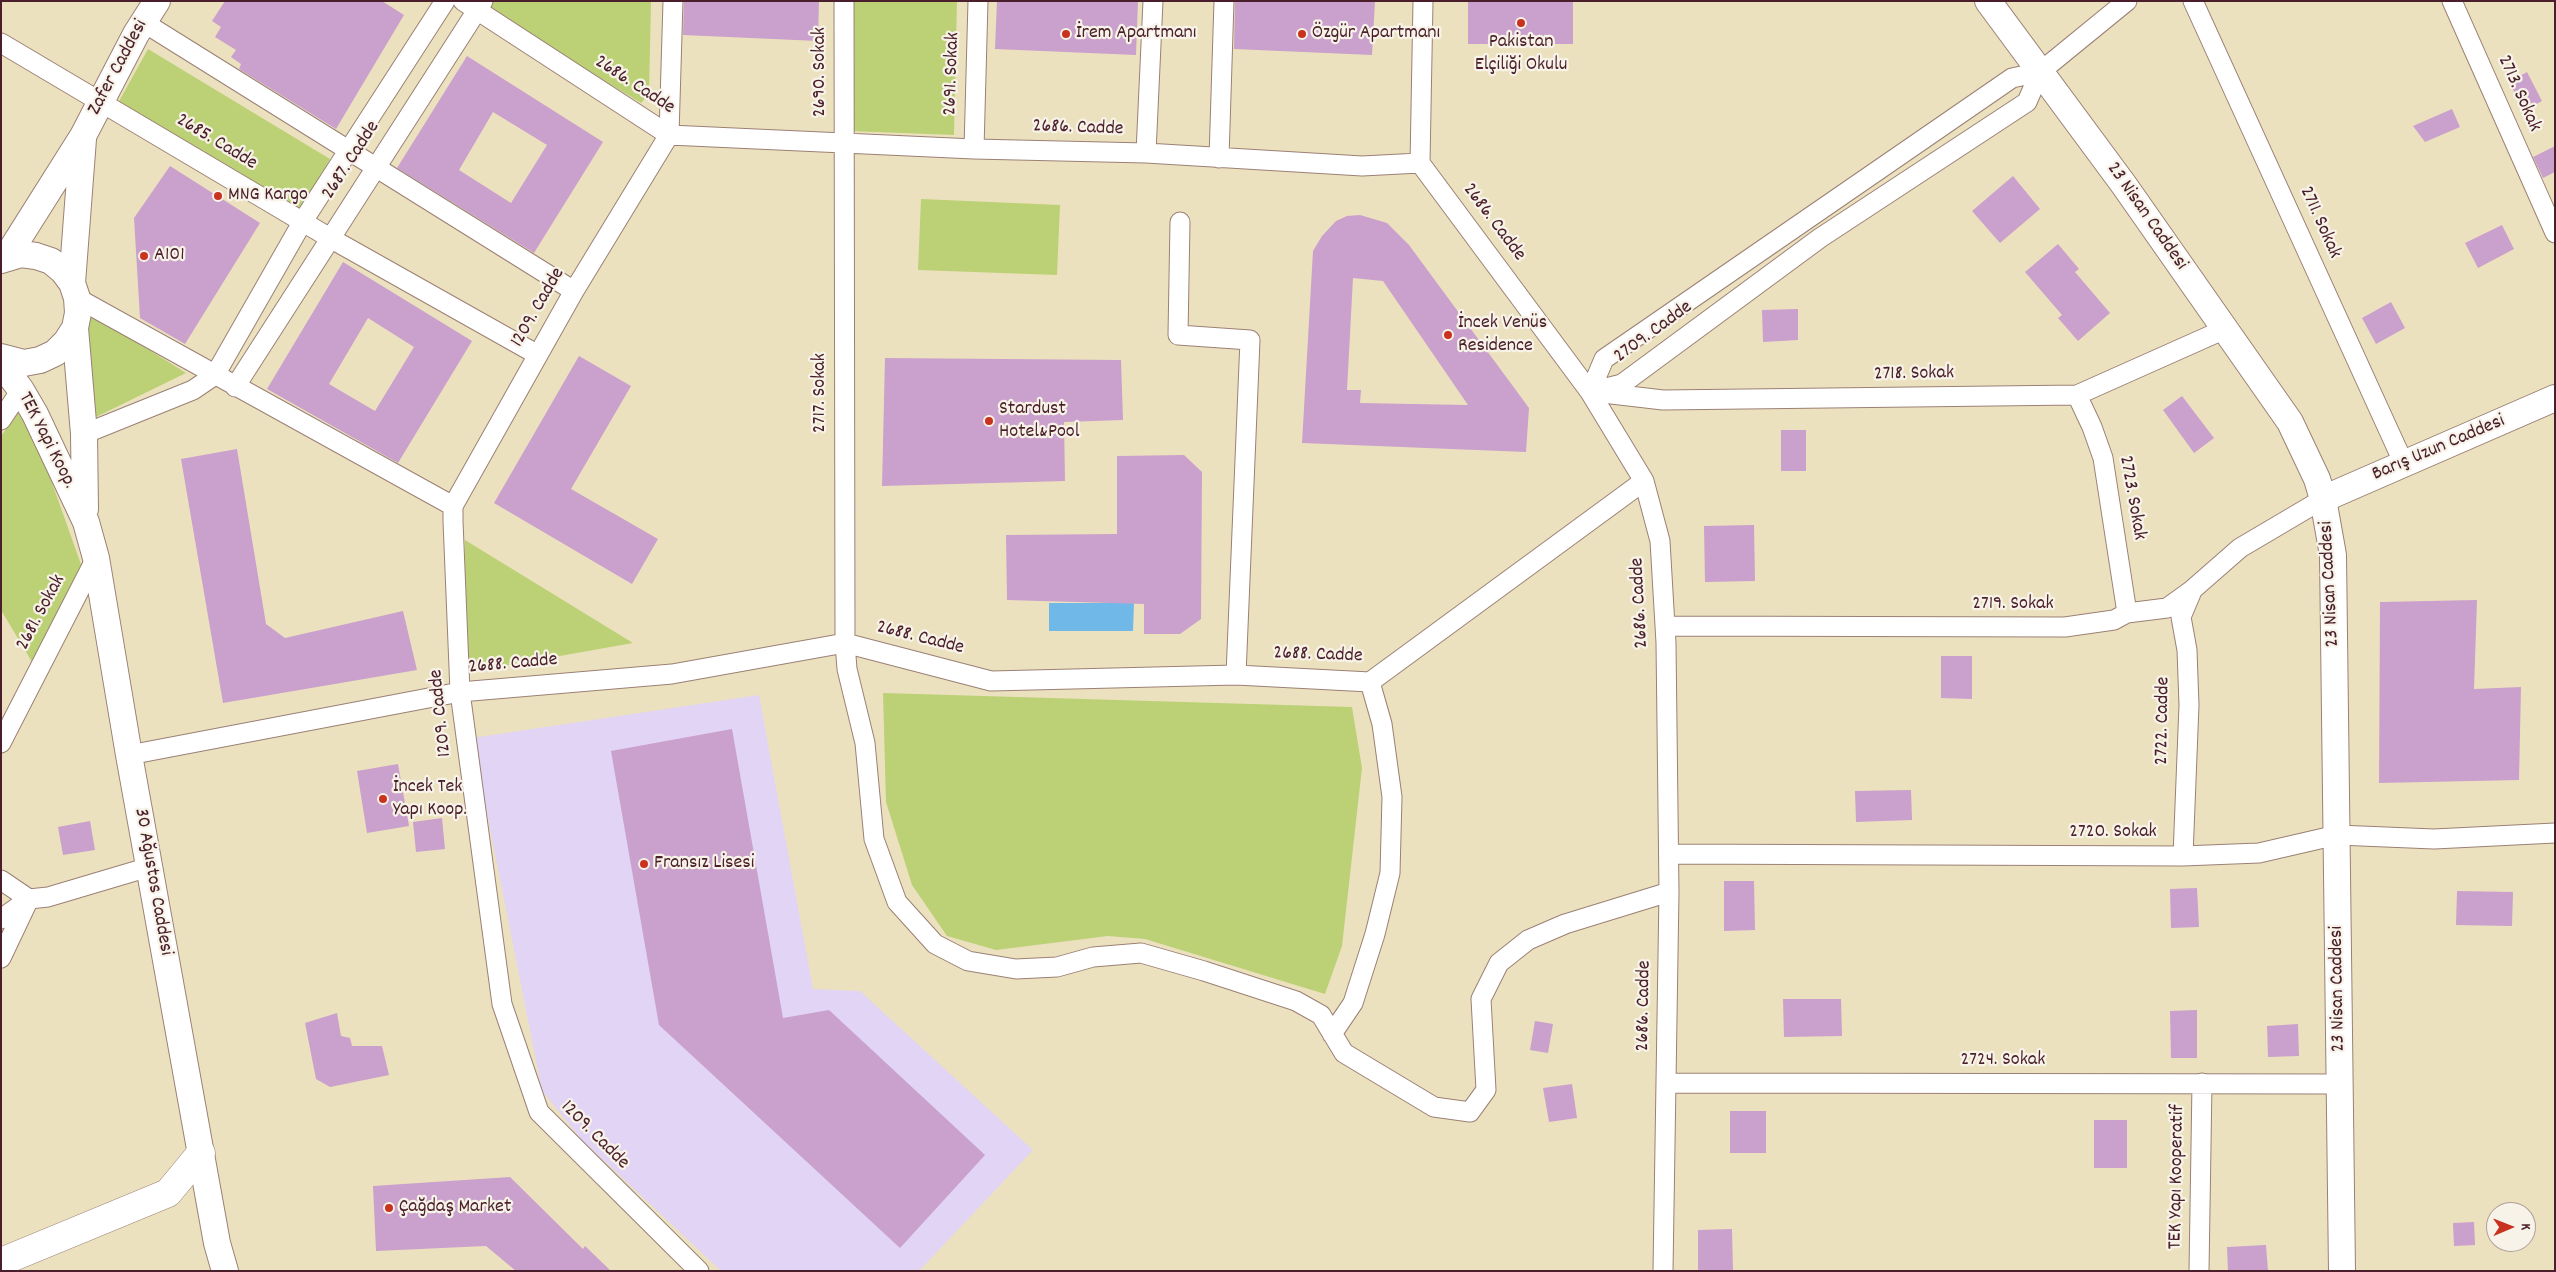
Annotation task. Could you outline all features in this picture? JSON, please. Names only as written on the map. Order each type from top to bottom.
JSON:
[{"type":"main road","name":"23 Nisan Caddesi","points":[[1988,1],[2124,185],[2290,422],[2317,479],[2323,499],[2333,555],[2342,1271]]},
{"type":"main road","name":"Zafer Caddesi","points":[[3,259],[83,136],[150,12]]},
{"type":"main road","points":[[1,357],[24,363],[40,360],[60,348],[74,328],[78,313],[74,291],[83,136]]},
{"type":"main road","points":[[3,259],[28,255],[51,261],[63,271],[74,291]]},
{"type":"main road","points":[[74,328],[84,434],[83,476],[86,522]]},
{"type":"main road","name":"TEK Yapi Koop.","points":[[1,363],[22,390],[35,414],[86,522]]},
{"type":"main road","name":"Barış Uzun Caddesi","points":[[2323,499],[2555,398]]},
{"type":"main road","name":"30 Ağustos Caddesi","points":[[86,522],[96,558],[128,755],[217,1243],[225,1271]]},
{"type":"main road","points":[[1,1262],[168,1193],[201,1153]]},
{"type":"main road","name":"30 Ağustos Caddesi","points":[[208,1271],[217,1243]]},
{"type":"main road","points":[[1,1262],[26,1271]]},
{"type":"street","name":"2687. Cadde","points":[[84,434],[193,390],[215,374],[303,221],[444,1]]},
{"type":"street","points":[[668,134],[673,1]]},
{"type":"street","name":"2690. Sokak","points":[[843,143],[844,1]]},
{"type":"street","name":"2691. Sokak","points":[[974,148],[978,1]]},
{"type":"street","points":[[1146,153],[1153,1]]},
{"type":"street","points":[[1219,158],[1224,1]]},
{"type":"street","points":[[1420,163],[1423,1]]},
{"type":"street","name":"2709. Cadde","points":[[1590,392],[1604,359],[2012,78],[2040,72],[2127,1]]},
{"type":"street","name":"2711. Sokak","points":[[2193,1],[2404,464]]},
{"type":"street","name":"2713. Sokak","points":[[2452,1],[2555,233]]},
{"type":"street","name":"2687. Cadde","points":[[193,390],[234,387],[374,168],[474,5]]},
{"type":"street","name":"2686. Cadde","points":[[474,5],[668,134],[843,143],[1146,153],[1362,166],[1420,163],[1590,392],[1644,481],[1660,541],[1665,626],[1670,892],[1663,1271]]},
{"type":"street","points":[[150,12],[347,152],[574,291]]},
{"type":"street","name":"2685. Cadde","points":[[1,43],[330,238],[538,356]]},
{"type":"street","name":"2709. Cadde","points":[[1590,392],[1622,384],[1820,238],[2027,102],[2040,72]]},
{"type":"street","name":"1209. Cadde","points":[[668,134],[574,291],[453,506],[460,692],[502,1004],[539,1112],[699,1271]]},
{"type":"street","name":"2717. Sokak","points":[[843,143],[845,644],[847,668],[865,743],[874,838],[897,902],[935,944],[968,961],[1016,969],[1057,967],[1093,957],[1140,953],[1204,971],[1296,1001],[1322,1015],[1344,1053],[1434,1107],[1470,1112],[1486,1090],[1481,999],[1499,963],[1528,940],[1565,924],[1670,892]]},
{"type":"street","points":[[1180,222],[1178,335],[1250,340],[1236,676]]},
{"type":"street","points":[[74,291],[234,387],[453,506]]},
{"type":"street","name":"2718. Sokak","points":[[1590,392],[1663,400],[2076,396],[2224,329]]},
{"type":"street","points":[[1,420],[22,390]]},
{"type":"street","name":"2723. Sokak","points":[[2076,396],[2092,427],[2103,458],[2127,613]]},
{"type":"street","name":"2688. Cadde","points":[[128,755],[460,692],[672,674],[845,644],[991,681],[1236,676],[1370,682],[1644,481]]},
{"type":"street","name":"2719. Sokak","points":[[1665,626],[2065,627],[2114,620],[2127,613],[2166,608],[2192,590],[2240,548],[2323,499]]},
{"type":"street","name":"2681. Sokak","points":[[1,743],[96,558]]},
{"type":"street","name":"2722. Cadde","points":[[2183,856],[2189,705],[2187,650],[2181,617],[2192,590]]},
{"type":"street","points":[[1332,1034],[1353,1003],[1375,934],[1390,873],[1392,797],[1382,724],[1370,682]]},
{"type":"street","name":"2720. Sokak","points":[[1669,854],[2183,856],[2259,853],[2338,835],[2434,839],[2555,833]]},
{"type":"street","points":[[1,919],[29,899],[48,897],[149,867]]},
{"type":"street","points":[[1,880],[29,899]]},
{"type":"street","points":[[1,958],[29,899]]},
{"type":"street","name":"2724. Sokak","points":[[1666,1083],[2340,1084]]},
{"type":"street","name":"TEK Yapı Kooperatif","points":[[2199,1271],[2202,1083]]},
{"type":"shaded area","name":"Fransız Lisesi","points":[[759,695],[813,989],[860,991],[1033,1150],[919,1271],[721,1271],[582,1140],[542,1091],[472,738]]},
{"type":"green space","points":[[491,1],[651,1],[649,94],[641,103],[486,9]]},
{"type":"green space","points":[[852,1],[957,1],[954,135],[849,131]]},
{"type":"green space","points":[[148,49],[330,159],[300,211],[118,103]]},
{"type":"green space","points":[[921,199],[1060,205],[1057,275],[918,270]]},
{"type":"green space","points":[[83,308],[186,373],[96,417]]},
{"type":"green space","points":[[24,404],[83,570],[32,662],[1,610],[1,436]]},
{"type":"green space","points":[[465,540],[633,643],[464,673]]},
{"type":"green space","points":[[883,693],[1352,707],[1362,768],[1342,946],[1325,994],[1145,939],[1108,936],[996,950],[947,936],[912,885],[886,802]]},
{"type":"water","points":[[1049,603],[1134,603],[1133,631],[1049,631]]},
{"type":"building","points":[[225,1],[382,1],[404,15],[336,129],[239,69],[241,64],[231,57],[236,50],[215,37],[221,27],[212,21]]},
{"type":"building","points":[[684,1],[819,1],[818,41],[683,35]]},
{"type":"building","name":"İrem Apartmanı","points":[[997,1],[1138,1],[1136,55],[995,49]]},
{"type":"building","name":"Özgür Apartmanı","points":[[1235,1],[1375,1],[1372,55],[1234,49]]},
{"type":"building","name":"Pakistan Elçiliği Okulu","points":[[1468,1],[1573,1],[1573,44],[1468,44]]},
{"type":"building","points":[[467,56],[603,142],[534,253],[397,168]],"holes":[[[493,112],[547,145],[511,203],[459,170]]]},
{"type":"building","points":[[2527,72],[2542,101],[2524,111],[2509,82]]},
{"type":"building","points":[[2452,109],[2460,127],[2425,142],[2413,126]]},
{"type":"building","points":[[2555,146],[2555,172],[2543,178],[2533,157]]},
{"type":"building","points":[[170,166],[260,223],[185,344],[140,318],[134,218]]},
{"type":"building","points":[[2013,176],[2040,209],[2000,243],[1972,211]]},
{"type":"building","name":"İncek Venüs Residence","points":[[1360,215],[1387,223],[1409,245],[1529,408],[1526,452],[1302,443],[1313,251],[1322,236],[1336,221],[1347,216]],"holes":[[[1353,278],[1383,281],[1468,405],[1360,403],[1361,390],[1347,390]]]},
{"type":"building","points":[[2502,225],[2514,249],[2478,268],[2465,243]]},
{"type":"building","points":[[2058,244],[2079,269],[2075,272],[2110,313],[2078,341],[2058,318],[2062,315],[2025,272]]},
{"type":"building","points":[[343,262],[472,341],[398,463],[267,389]],"holes":[[[368,318],[414,347],[375,411],[329,384]]]},
{"type":"building","points":[[2391,302],[2405,328],[2376,344],[2362,318]]},
{"type":"building","points":[[1798,309],[1798,340],[1763,342],[1762,310]]},
{"type":"building","points":[[579,356],[631,386],[571,489],[658,539],[632,584],[494,503]]},
{"type":"building","name":"Stardust Hotel&Pool","points":[[885,358],[1121,360],[1123,420],[1064,422],[1065,481],[882,486]]},
{"type":"building","points":[[2182,396],[2214,438],[2194,453],[2163,410]]},
{"type":"building","points":[[1781,430],[1806,430],[1806,471],[1781,471]]},
{"type":"building","points":[[237,449],[266,624],[285,638],[403,611],[417,670],[223,703],[181,459]]},
{"type":"building","name":"Stardust Hotel&Pool","points":[[1184,455],[1202,472],[1201,619],[1180,634],[1144,634],[1144,604],[1007,600],[1006,535],[1117,534],[1117,456]]},
{"type":"building","points":[[1754,525],[1755,581],[1705,582],[1704,526]]},
{"type":"building","points":[[2477,600],[2474,689],[2521,687],[2519,780],[2379,783],[2380,602]]},
{"type":"building","points":[[1941,656],[1972,656],[1972,699],[1941,698]]},
{"type":"building","points":[[732,729],[783,1018],[829,1010],[985,1155],[900,1248],[659,1025],[611,751]]},
{"type":"building","name":"İncek Tek Yapı Koop.","points":[[398,764],[409,826],[367,833],[357,771]]},
{"type":"building","points":[[1911,790],[1912,820],[1856,822],[1855,791]]},
{"type":"building","points":[[442,818],[445,849],[416,852],[413,822]]},
{"type":"building","points":[[90,821],[95,850],[63,855],[58,827]]},
{"type":"building","points":[[1724,881],[1754,881],[1755,930],[1724,931]]},
{"type":"building","points":[[2197,888],[2199,927],[2171,928],[2170,889]]},
{"type":"building","points":[[2457,891],[2513,892],[2512,926],[2456,925]]},
{"type":"building","points":[[1783,999],[1841,999],[1842,1036],[1784,1037]]},
{"type":"building","points":[[2197,1010],[2197,1058],[2171,1058],[2170,1011]]},
{"type":"building","points":[[337,1013],[341,1036],[350,1038],[352,1046],[382,1046],[389,1075],[330,1087],[316,1079],[305,1023]]},
{"type":"building","points":[[1535,1021],[1553,1024],[1548,1053],[1530,1050]]},
{"type":"building","points":[[2298,1024],[2299,1056],[2268,1057],[2267,1026]]},
{"type":"building","points":[[1572,1084],[1577,1118],[1549,1122],[1543,1088]]},
{"type":"building","points":[[1730,1111],[1766,1111],[1766,1153],[1730,1153]]},
{"type":"building","points":[[2094,1120],[2127,1120],[2127,1168],[2094,1168]]},
{"type":"building","points":[[510,1177],[583,1249],[585,1246],[611,1271],[516,1271],[486,1246],[376,1251],[373,1186]]},
{"type":"building","points":[[2474,1222],[2475,1245],[2454,1246],[2453,1223]]},
{"type":"building","points":[[1732,1229],[1733,1271],[1698,1271],[1698,1230]]},
{"type":"building","points":[[2266,1245],[2268,1271],[2228,1271],[2227,1247]]},
{"type":"place","name":"Pakistan Elçiliği Okulu","points":[[1521,23]]},
{"type":"place","name":"İrem Apartmanı","points":[[1066,34]]},
{"type":"place","name":"Özgür Apartmanı","points":[[1302,34]]},
{"type":"place","name":"MNG Kargo","points":[[218,196]]},
{"type":"place","name":"A101","points":[[144,256]]},
{"type":"place","name":"İncek Venüs Residence","points":[[1448,335]]},
{"type":"place","name":"Stardust Hotel&Pool","points":[[989,421]]},
{"type":"place","name":"İncek Tek Yapı Koop.","points":[[383,799]]},
{"type":"place","name":"Fransız Lisesi","points":[[644,864]]},
{"type":"place","name":"Çağdaş Market","points":[[389,1208]]}]
